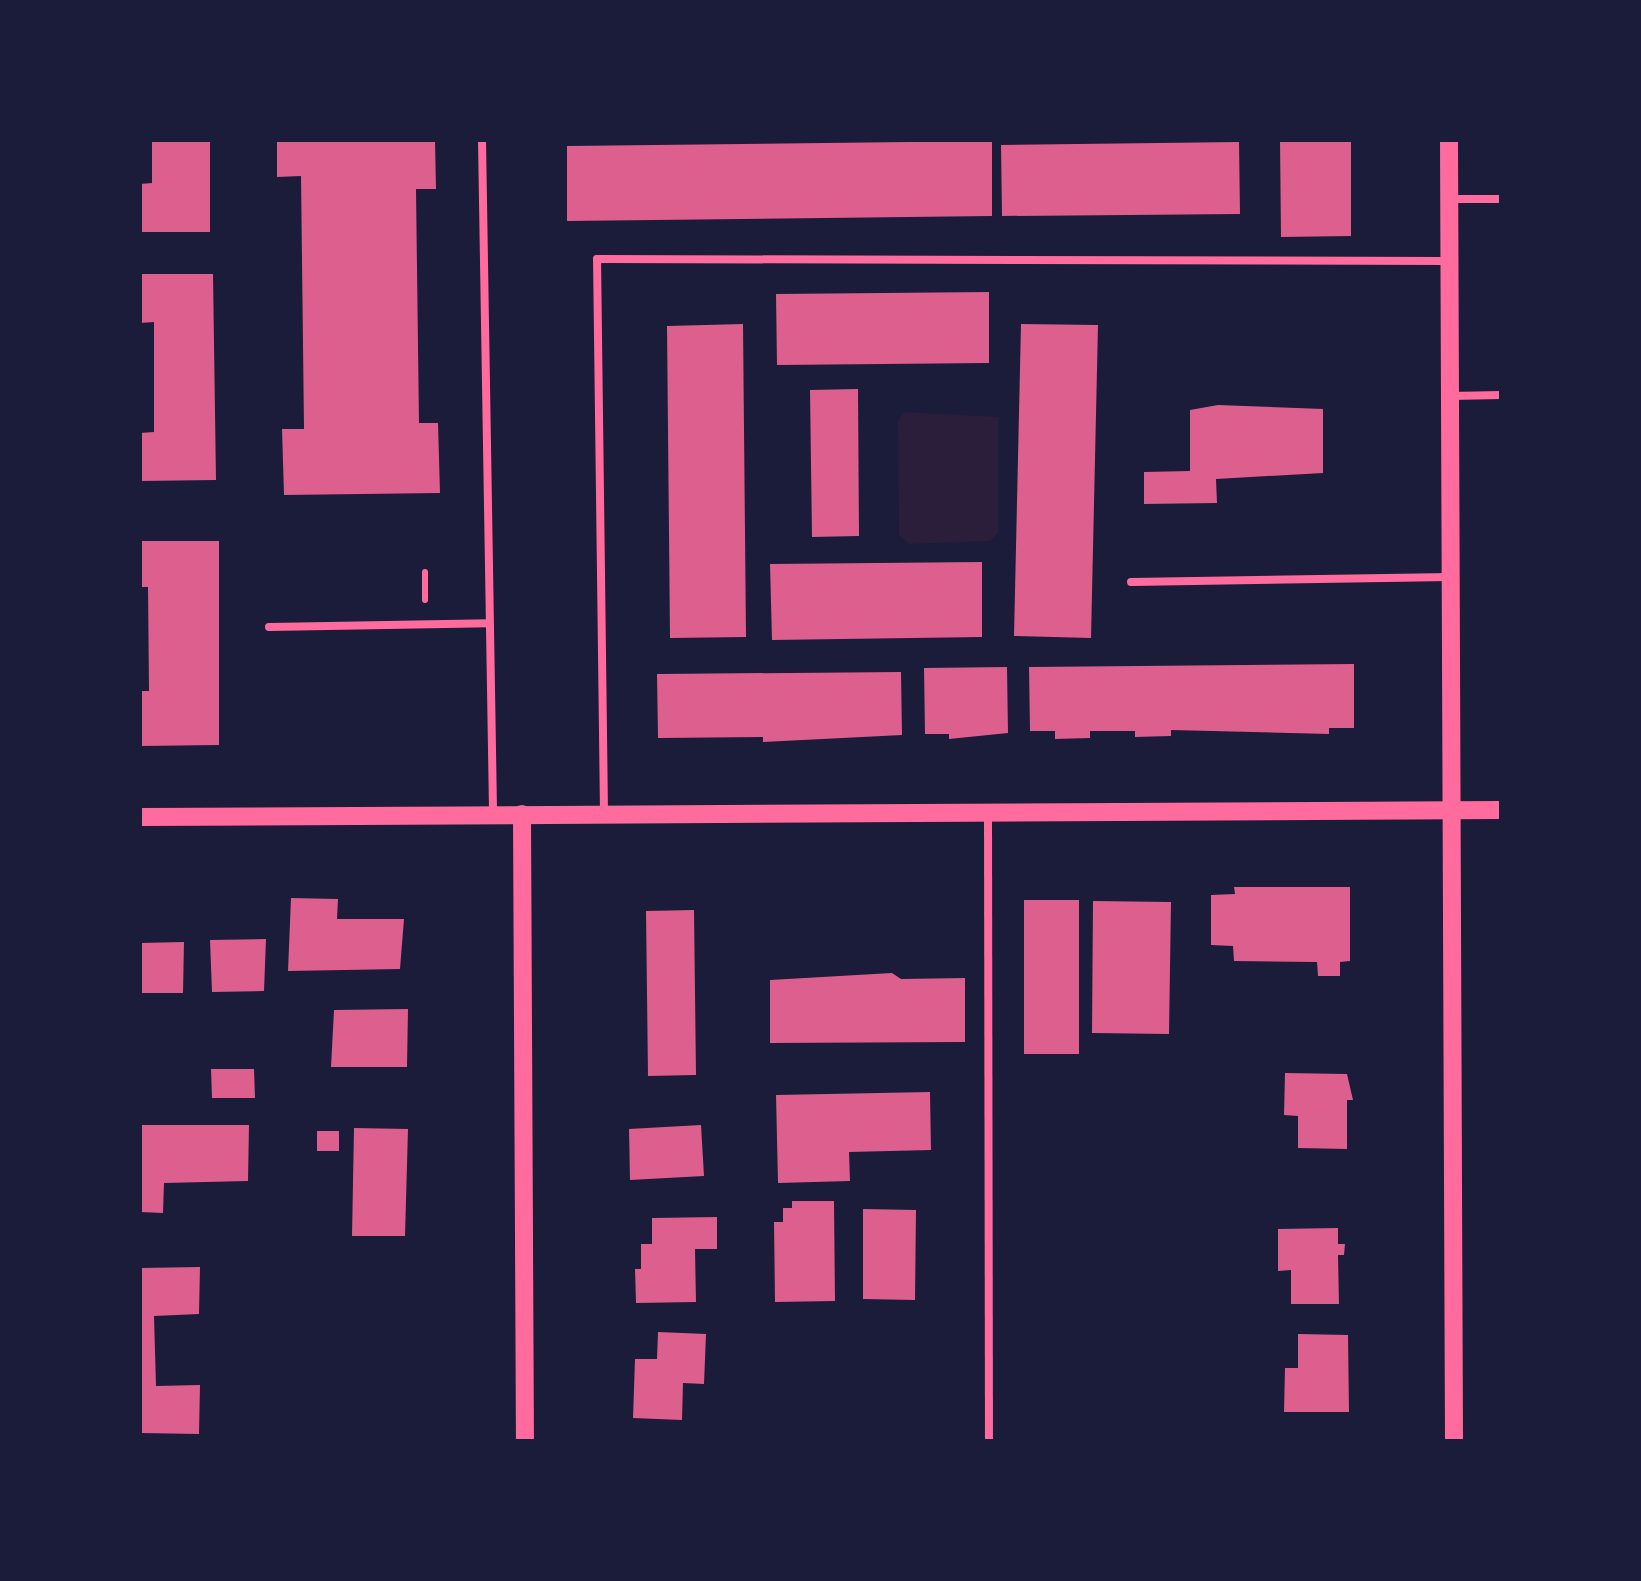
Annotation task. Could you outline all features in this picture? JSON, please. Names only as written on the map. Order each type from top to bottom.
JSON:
[{"type":"street","points":[[1449,140],[1454,1441]]},
{"type":"street","points":[[140,817],[1501,810]]},
{"type":"street","points":[[522,814],[525,1441]]},
{"type":"lane","points":[[482,140],[492,814]]},
{"type":"lane","points":[[1449,199],[1501,198]]},
{"type":"lane","points":[[604,813],[597,259],[1450,261]]},
{"type":"lane","points":[[1450,396],[1501,395]]},
{"type":"lane","points":[[1131,582],[1451,577]]},
{"type":"lane","points":[[269,627],[489,623]]},
{"type":"lane","points":[[988,814],[989,1441]]},
{"type":"path","points":[[425,572],[426,606]]},
{"type":"shaded area","points":[[904,412],[998,417],[998,533],[990,541],[909,544],[899,535],[898,421]]},
{"type":"building","points":[[152,140],[210,140],[210,232],[140,232],[140,184],[152,183]]},
{"type":"building","points":[[277,140],[435,140],[436,189],[416,189],[419,423],[438,423],[440,493],[284,495],[282,429],[304,429],[301,176],[277,177]]},
{"type":"building","points":[[1280,140],[1351,140],[1351,236],[1281,237]]},
{"type":"building","points":[[992,141],[992,216],[567,221],[567,146]]},
{"type":"building","points":[[1239,142],[1240,214],[1002,216],[1001,145]]},
{"type":"building","points":[[140,274],[213,274],[216,480],[140,481],[140,433],[154,432],[154,322],[140,323]]},
{"type":"building","points":[[989,292],[989,363],[777,365],[776,294]]},
{"type":"building","points":[[743,324],[746,637],[670,638],[667,326]]},
{"type":"building","points":[[1021,324],[1098,325],[1091,638],[1014,636]]},
{"type":"building","points":[[858,389],[859,536],[812,537],[810,390]]},
{"type":"building","points":[[1218,405],[1323,409],[1323,473],[1216,479],[1217,503],[1144,504],[1144,472],[1190,471],[1190,410]]},
{"type":"building","points":[[140,541],[219,541],[219,745],[140,746],[140,691],[149,691],[148,587],[140,587]]},
{"type":"building","points":[[982,562],[982,637],[772,640],[770,564]]},
{"type":"building","points":[[1354,664],[1354,728],[1329,728],[1329,734],[1171,730],[1171,736],[1135,737],[1135,731],[1090,731],[1090,738],[1055,739],[1055,731],[1030,731],[1029,667]]},
{"type":"building","points":[[1007,667],[1008,733],[949,739],[949,734],[925,734],[924,668]]},
{"type":"building","points":[[901,672],[902,735],[763,742],[763,737],[658,738],[657,674]]},
{"type":"building","points":[[1234,887],[1350,887],[1350,961],[1340,962],[1340,976],[1318,976],[1317,962],[1234,961],[1233,946],[1211,945],[1211,895],[1235,894]]},
{"type":"building","points":[[291,898],[338,899],[337,919],[404,919],[400,969],[288,971]]},
{"type":"building","points":[[1024,900],[1079,900],[1079,1054],[1024,1054]]},
{"type":"building","points":[[1093,901],[1171,902],[1169,1034],[1092,1033]]},
{"type":"building","points":[[694,910],[696,1075],[648,1076],[646,911]]},
{"type":"building","points":[[266,939],[264,991],[212,992],[210,940]]},
{"type":"building","points":[[184,942],[183,993],[140,993],[140,943]]},
{"type":"building","points":[[892,973],[901,979],[965,978],[965,1042],[770,1043],[770,980]]},
{"type":"building","points":[[408,1009],[407,1067],[331,1067],[334,1010]]},
{"type":"building","points":[[211,1069],[254,1069],[255,1098],[212,1098]]},
{"type":"building","points":[[1285,1073],[1347,1074],[1353,1100],[1347,1100],[1347,1149],[1298,1148],[1298,1116],[1284,1115]]},
{"type":"building","points":[[930,1092],[931,1150],[849,1152],[850,1181],[778,1183],[776,1095]]},
{"type":"building","points":[[140,1125],[249,1125],[248,1181],[164,1183],[163,1213],[140,1212]]},
{"type":"building","points":[[701,1125],[704,1176],[630,1180],[629,1129]]},
{"type":"building","points":[[354,1128],[408,1129],[405,1236],[352,1236]]},
{"type":"building","points":[[317,1131],[339,1131],[339,1151],[317,1151]]},
{"type":"building","points":[[792,1201],[834,1201],[835,1301],[775,1302],[774,1222],[783,1222],[783,1208],[792,1208]]},
{"type":"building","points":[[863,1209],[916,1210],[915,1300],[863,1299]]},
{"type":"building","points":[[717,1217],[717,1249],[695,1249],[696,1302],[636,1303],[635,1269],[641,1269],[641,1244],[652,1244],[652,1218]]},
{"type":"building","points":[[1338,1228],[1338,1244],[1345,1244],[1344,1255],[1338,1255],[1339,1304],[1291,1304],[1291,1270],[1278,1271],[1278,1229]]},
{"type":"building","points":[[200,1267],[199,1314],[154,1316],[156,1386],[200,1385],[199,1434],[140,1433],[140,1268]]},
{"type":"building","points":[[658,1332],[706,1334],[704,1384],[683,1383],[682,1420],[633,1418],[635,1359],[657,1359]]},
{"type":"building","points":[[1298,1334],[1348,1335],[1349,1412],[1284,1412],[1285,1368],[1298,1368]]}]
